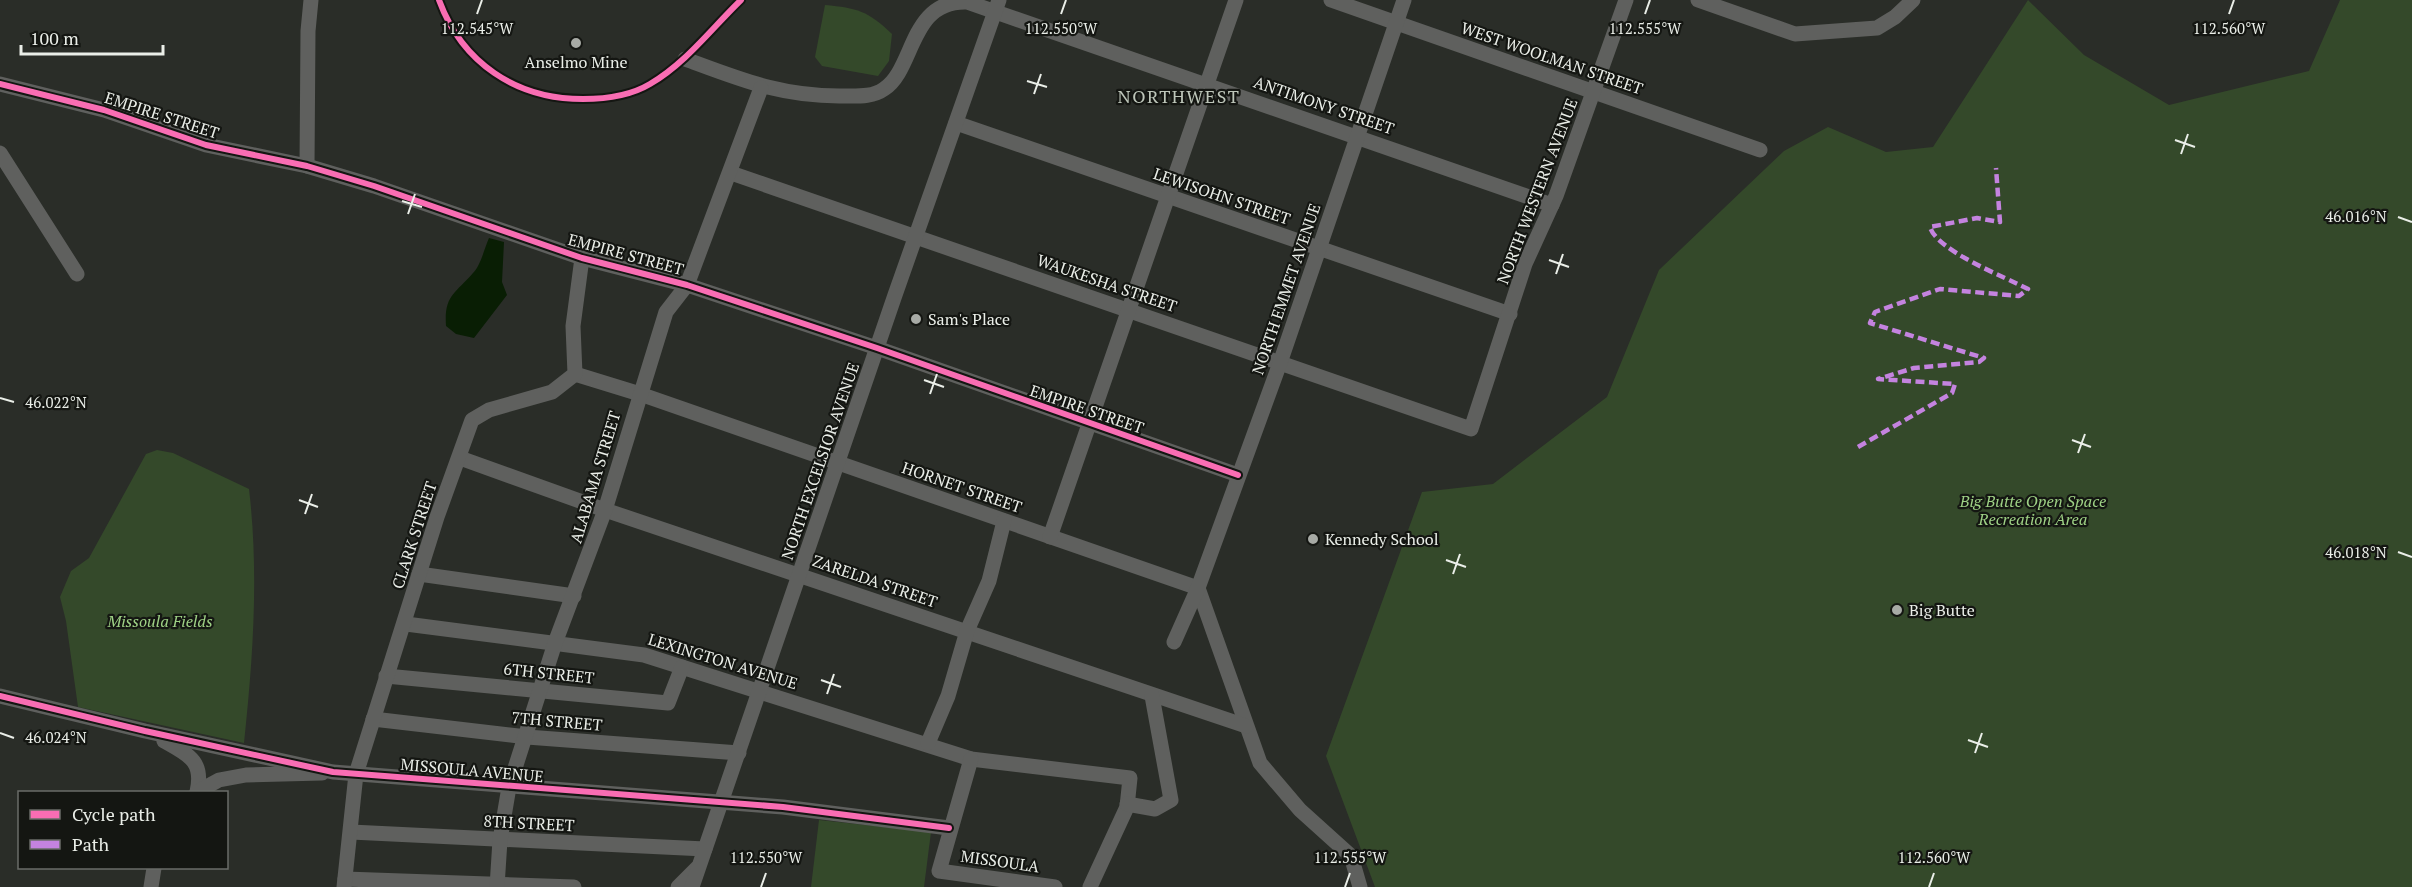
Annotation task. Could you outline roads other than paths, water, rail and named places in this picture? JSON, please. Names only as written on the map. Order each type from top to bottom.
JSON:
[{"type":"street","points":[[307,166],[308,31],[311,0]]},
{"type":"street","points":[[1050,537],[1236,0]]},
{"type":"street","name":"WEST WOOLMAN STREET","points":[[1331,0],[1760,150]]},
{"type":"street","name":"NORTH EMMET AVENUE","points":[[1174,642],[1198,588],[1280,363],[1404,0]]},
{"type":"street","name":"NORTH WESTERN AVENUE","points":[[1471,429],[1525,264],[1552,205],[1626,0]]},
{"type":"street","points":[[1698,0],[1795,34],[1877,28],[1913,0]]},
{"type":"street","name":"ANTIMONY STREET","points":[[761,88],[836,96],[867,95],[884,90],[896,76],[916,32],[934,12],[960,2],[997,5],[1208,83],[1552,205]]},
{"type":"street","name":"NORTH EXCELSIOR AVENUE","points":[[692,887],[997,5]]},
{"type":"street","points":[[685,59],[761,88]]},
{"type":"street","name":"EMPIRE STREET","points":[[0,84],[104,110],[207,145],[307,166],[375,186],[582,258],[687,285],[877,348],[1238,475]]},
{"type":"street","name":"ALABAMA STREET","points":[[497,885],[500,840],[509,788],[527,737],[539,689],[605,510],[666,312],[687,285],[731,173],[761,88]]},
{"type":"street","name":"LEWISOHN STREET","points":[[956,123],[1510,314]]},
{"type":"street","points":[[0,153],[77,274]]},
{"type":"street","name":"WAUKESHA STREET","points":[[731,173],[916,235],[1471,429]]},
{"type":"street","points":[[575,374],[573,326],[582,258]]},
{"type":"street","name":"HORNET STREET","points":[[575,374],[640,394],[1198,588]]},
{"type":"street","name":"CLARK STREET","points":[[345,883],[356,774],[419,574],[472,420],[489,410],[552,392],[575,374]]},
{"type":"street","name":"ZARELDA STREET","points":[[460,458],[605,510],[1246,726]]},
{"type":"street","points":[[928,743],[948,696],[967,631],[989,581],[1004,521]]},
{"type":"street","points":[[419,574],[574,596]]},
{"type":"street","points":[[1198,588],[1260,763],[1300,810],[1351,856],[1360,887]]},
{"type":"street","name":"LEXINGTON AVENUE","points":[[405,624],[644,655],[928,743],[971,759],[1130,778],[1127,804]]},
{"type":"street","name":"6TH STREET","points":[[386,676],[539,689],[668,704],[682,667]]},
{"type":"street","name":"MISSOULA AVENUE","points":[[0,696],[145,731],[333,772],[509,788],[783,807],[949,828]]},
{"type":"street","points":[[1090,887],[1127,804],[1155,809],[1171,800],[1152,696]]},
{"type":"street","name":"7TH STREET","points":[[373,719],[527,737],[739,753]]},
{"type":"street","points":[[145,731],[186,753],[199,767],[200,778],[197,791]]},
{"type":"street","points":[[949,828],[971,759]]},
{"type":"street","points":[[199,791],[219,780],[246,775],[302,776],[333,772]]},
{"type":"street","name":"MISSOULA","points":[[949,828],[939,871],[1055,887]]},
{"type":"street","name":"8TH STREET","points":[[351,832],[705,849]]},
{"type":"street","points":[[678,887],[699,866]]},
{"type":"street","points":[[151,887],[154,869]]},
{"type":"street","points":[[345,883],[574,887]]},
{"type":"place","name":"Anselmo Mine","points":[[576,43]]},
{"type":"place","name":"Sam's Place","points":[[916,319]]},
{"type":"place","name":"Kennedy School","points":[[1313,539]]},
{"type":"place","name":"Big Butte","points":[[1897,610]]},
{"type":"district","name":"NORTHWEST","points":[[1179,96]]},
{"type":"park label","name":"Big Butte Open Space Recreation Area","points":[[2033,510]]},
{"type":"park label","name":"Missoula Fields","points":[[160,621]]}]
